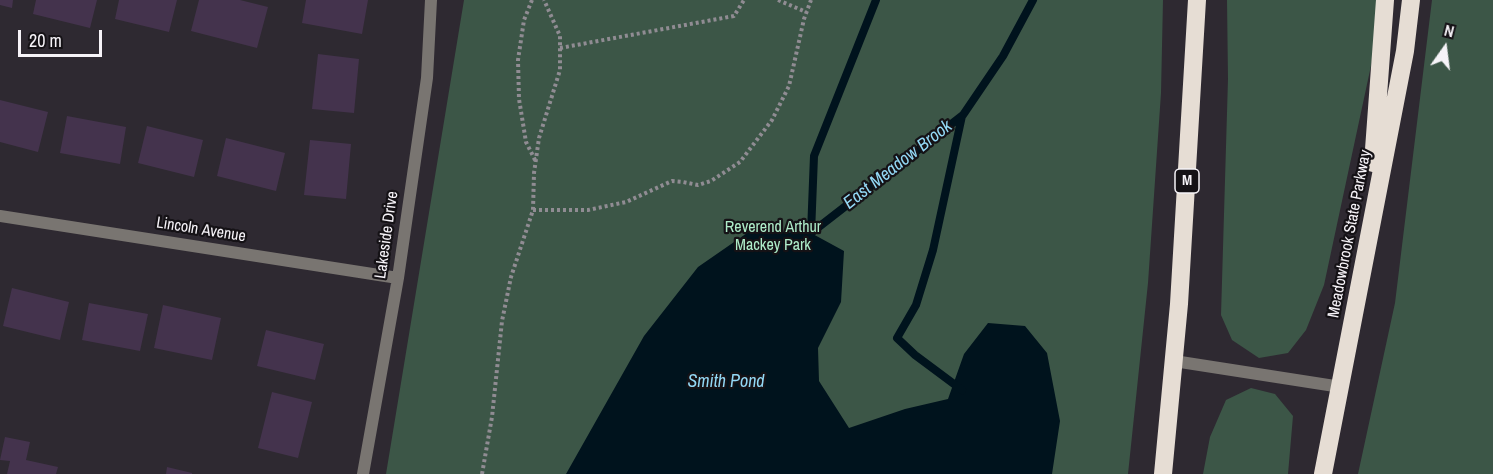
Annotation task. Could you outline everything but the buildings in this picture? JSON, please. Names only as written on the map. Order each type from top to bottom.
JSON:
[{"type":"highway","name":"M","points":[[1163,474],[1180,292],[1197,0]]},
{"type":"highway","points":[[1368,240],[1385,0]]},
{"type":"highway","name":"Meadowbrook State Parkway","points":[[1323,474],[1405,51],[1411,0]]},
{"type":"street","name":"Lakeside Drive","points":[[363,474],[398,278],[427,78],[431,0]]},
{"type":"street","name":"Lincoln Avenue","points":[[0,216],[398,278]]},
{"type":"street","points":[[1174,361],[1341,387]]},
{"type":"path","points":[[532,0],[524,20],[518,60],[519,99],[526,142],[536,162]]},
{"type":"path","points":[[482,474],[492,417],[495,370],[502,321],[511,277],[533,210],[539,138],[560,70],[560,36],[544,0]]},
{"type":"path","points":[[560,48],[734,16],[744,0]]},
{"type":"path","points":[[778,0],[806,12]]},
{"type":"path","points":[[533,210],[588,210],[626,202],[672,182],[698,185],[711,181],[740,162],[772,120],[789,87],[806,12],[811,0]]},
{"type":"green space","name":"Reverend Arthur Mackey Park","points":[[464,0],[1163,0],[1161,93],[1148,283],[1128,474],[386,474]]},
{"type":"green space","points":[[1227,0],[1383,0],[1381,19],[1324,285],[1306,330],[1288,353],[1259,358],[1232,340],[1221,315],[1228,79]]},
{"type":"green space","points":[[1432,0],[1493,0],[1493,474],[1358,474],[1395,303]]},
{"type":"green space","points":[[1251,388],[1275,394],[1293,416],[1288,474],[1203,474],[1210,437],[1226,400]]},
{"type":"water","name":"Smith Pond","points":[[750,231],[811,233],[844,251],[841,302],[818,348],[819,381],[849,428],[905,409],[948,399],[964,354],[988,323],[1025,326],[1047,353],[1060,421],[1052,474],[566,474],[644,336],[698,267]]},
{"type":"waterway","points":[[811,233],[814,156],[876,0]]},
{"type":"waterway","name":"East Meadow Brook","points":[[808,241],[811,233],[963,115],[1003,56],[1033,0]]},
{"type":"waterway","points":[[962,116],[933,250],[916,305],[897,338],[915,355],[962,390]]}]
